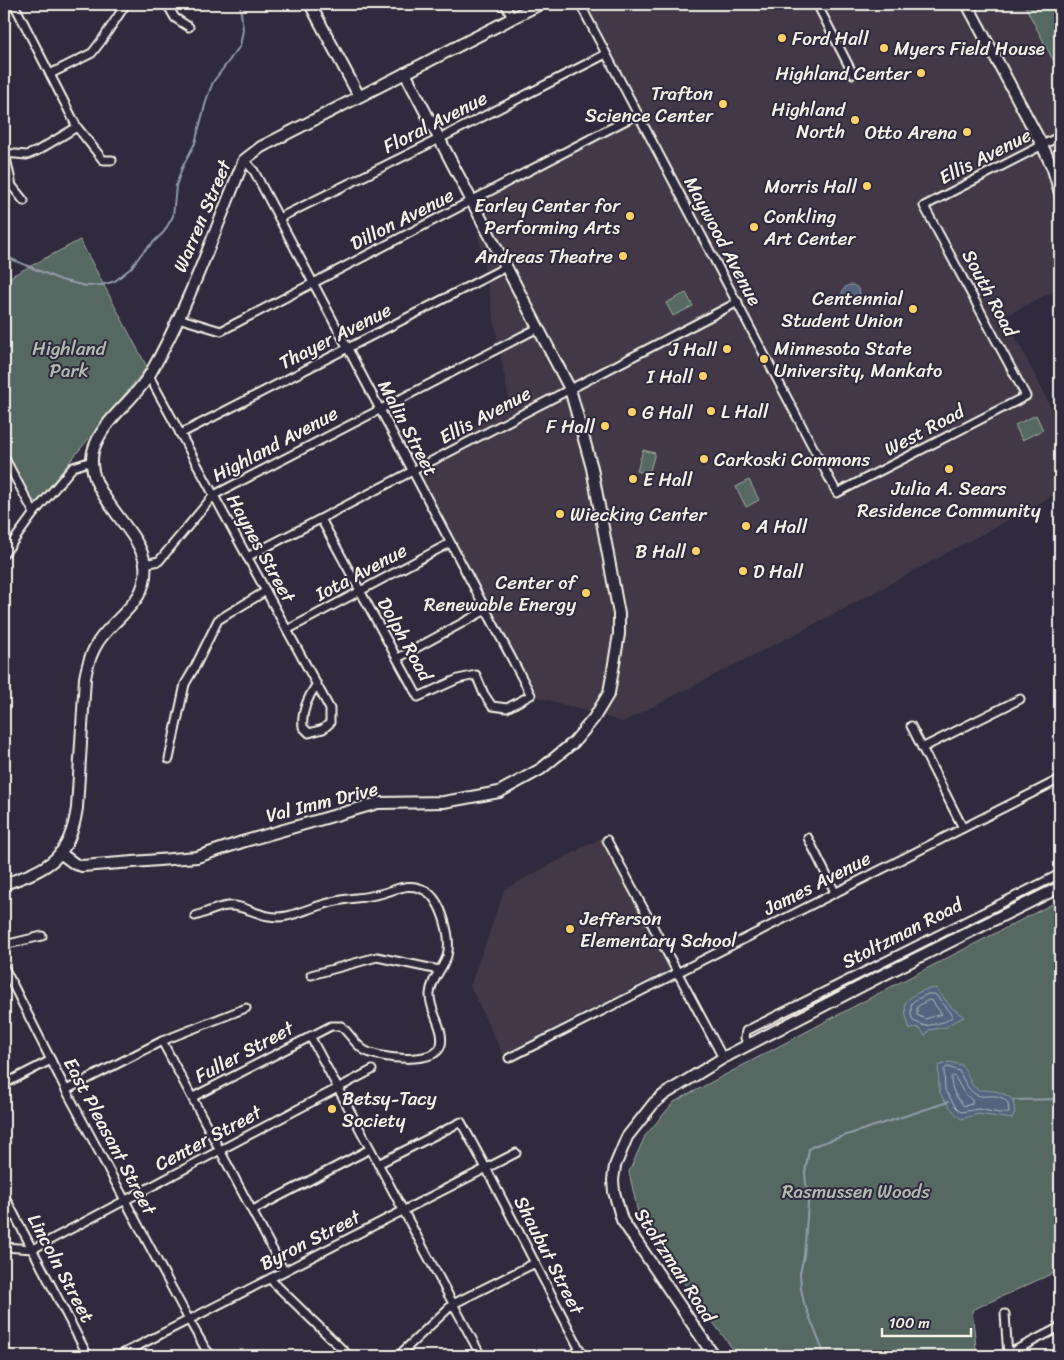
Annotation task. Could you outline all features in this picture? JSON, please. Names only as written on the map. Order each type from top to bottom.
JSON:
[{"type":"street","points":[[14,4],[77,127],[103,160],[112,160]]},
{"type":"street","points":[[50,74],[92,53],[126,4]]},
{"type":"street","points":[[167,4],[175,18],[189,27]]},
{"type":"street","points":[[310,4],[359,96]]},
{"type":"street","points":[[505,4],[512,18]]},
{"type":"street","name":"Warren Street","points":[[92,461],[96,443],[100,436],[149,376],[178,318],[244,160],[262,147],[540,4]]},
{"type":"street","name":"Maywood Avenue","points":[[580,4],[837,493]]},
{"type":"street","points":[[817,4],[853,74]]},
{"type":"street","points":[[966,4],[1042,145],[1060,193]]},
{"type":"street","name":"Floral Avenue","points":[[279,218],[606,54]]},
{"type":"street","name":"Val Imm Drive","points":[[60,853],[75,864],[82,866],[197,857],[260,836],[378,803],[444,802],[499,792],[540,769],[574,742],[594,718],[608,693],[619,634],[619,614],[592,468],[570,389],[405,73]]},
{"type":"street","name":"Dillon Avenue","points":[[178,318],[221,331],[638,114]]},
{"type":"street","points":[[24,201],[12,186],[4,153],[27,155],[77,127]]},
{"type":"street","name":"Ellis Avenue","points":[[924,206],[1060,136]]},
{"type":"street","name":"Malin Street","points":[[244,160],[254,171],[530,695],[513,705]]},
{"type":"street","name":"South Road","points":[[924,206],[1026,396]]},
{"type":"street","name":"Thayer Avenue","points":[[180,434],[506,267]]},
{"type":"street","name":"Ellis Avenue","points":[[247,557],[738,302]]},
{"type":"street","name":"Highland Avenue","points":[[145,564],[159,561],[214,495],[538,328]]},
{"type":"street","name":"Haynes Street","points":[[149,376],[330,709],[330,723],[322,729],[309,733],[303,727],[303,713],[316,684]]},
{"type":"street","name":"West Road","points":[[837,493],[1026,396]]},
{"type":"street","points":[[4,460],[34,513]]},
{"type":"street","points":[[4,554],[34,513],[73,467],[92,461],[97,482],[109,504],[136,544],[145,564],[143,582],[136,601],[126,614],[105,634],[95,647],[88,662],[85,678],[77,808],[74,826],[67,844],[42,869],[4,884]]},
{"type":"street","name":"Dolph Road","points":[[321,518],[418,697],[458,679],[476,674],[484,694],[492,706],[507,708],[513,705]]},
{"type":"street","name":"Iota Avenue","points":[[287,630],[450,543]]},
{"type":"street","points":[[170,759],[185,684],[208,643],[218,620],[266,591]]},
{"type":"street","points":[[398,658],[486,610]]},
{"type":"street","points":[[922,748],[1020,699]]},
{"type":"street","points":[[911,726],[963,828]]},
{"type":"street","name":"James Avenue","points":[[508,1058],[1060,779]]},
{"type":"street","points":[[808,838],[834,892]]},
{"type":"street","points":[[607,840],[723,1058]]},
{"type":"street","name":"Stoltzman Road","points":[[749,1044],[745,1038],[746,1031],[1060,874]]},
{"type":"street","points":[[195,916],[228,906],[264,916],[286,916],[337,901],[376,895],[405,886],[414,886],[428,892],[434,898],[441,911],[448,935],[448,949],[444,963],[439,970],[377,958],[311,975]]},
{"type":"street","name":"Stoltzman Road","points":[[714,1356],[622,1220],[614,1192],[614,1180],[615,1166],[626,1137],[654,1103],[665,1094],[723,1058],[1060,887]]},
{"type":"street","points":[[4,945],[42,936]]},
{"type":"street","name":"East Pleasant Street","points":[[4,967],[66,1090],[189,1320],[205,1348],[212,1356]]},
{"type":"street","name":"Fuller Street","points":[[193,1097],[331,1026],[341,1026],[358,1045],[372,1054],[405,1058],[425,1058],[433,1055],[441,1047],[442,1041],[430,997],[430,989],[439,970]]},
{"type":"street","points":[[66,1090],[162,1041],[246,1008]]},
{"type":"street","points":[[310,1036],[481,1356]]},
{"type":"street","points":[[162,1041],[284,1271]]},
{"type":"street","points":[[4,1084],[51,1060]]},
{"type":"street","name":"Center Street","points":[[33,1249],[372,1070]]},
{"type":"street","name":"Shaubut Street","points":[[378,1164],[461,1122],[582,1353]]},
{"type":"street","points":[[252,1210],[370,1149]]},
{"type":"street","name":"Byron Street","points":[[118,1356],[516,1153]]},
{"type":"street","name":"Lincoln Street","points":[[4,1196],[88,1356]]},
{"type":"street","points":[[4,1247],[33,1249]]},
{"type":"street","points":[[398,1356],[453,1304],[535,1263]]},
{"type":"street","points":[[270,1279],[349,1356]]},
{"type":"street","points":[[1005,1314],[1008,1355],[1060,1327]]},
{"type":"street","points":[[570,1356],[582,1353]]},
{"type":"shaded area","name":"Minnesota State University, Mankato","points":[[580,4],[1060,4],[1060,288],[1005,316],[1060,425],[1060,492],[838,612],[623,722],[531,695],[412,471],[509,401],[472,201],[638,114]]},
{"type":"shaded area","name":"Jefferson Elementary School","points":[[601,838],[670,969],[503,1055],[470,986],[505,889]]},
{"type":"green space","points":[[1024,4],[1060,4],[1060,73]]},
{"type":"green space","name":"Highland Park","points":[[80,240],[147,367],[37,502],[33,501],[4,446],[4,280]]},
{"type":"green space","points":[[686,293],[693,306],[673,316],[666,303]]},
{"type":"green space","points":[[1036,415],[1043,430],[1022,440],[1015,425]]},
{"type":"green space","points":[[643,450],[655,453],[649,474],[637,471]]},
{"type":"green space","points":[[749,480],[759,500],[746,507],[736,487]]},
{"type":"green space","name":"Rasmussen Woods","points":[[1060,900],[1060,1270],[972,1310],[977,1356],[738,1356],[657,1247],[638,1213],[629,1172],[645,1136],[674,1102]]},
{"type":"water","points":[[847,285],[855,285],[860,290],[858,301],[847,303],[842,298],[842,290]]},
{"type":"water","points":[[936,988],[951,1007],[964,1017],[947,1027],[929,1030],[925,1036],[916,1027],[910,1030],[905,1003],[919,992]]},
{"type":"water","points":[[949,1062],[962,1065],[973,1086],[978,1090],[997,1092],[1013,1100],[1015,1113],[1012,1119],[978,1114],[961,1119],[946,1102],[939,1089],[938,1066]]},
{"type":"waterway","points":[[4,256],[61,280],[86,286],[102,285],[115,281],[131,268],[142,253],[164,232],[173,216],[176,186],[182,168],[195,143],[213,82],[240,46],[243,30],[240,4]]},
{"type":"waterway","points":[[1013,1100],[1060,1099]]},
{"type":"waterway","points":[[825,1356],[804,1303],[801,1288],[800,1273],[804,1256],[808,1204],[805,1173],[809,1149],[813,1146],[948,1102]]},
{"type":"place","name":"Ford Hall","points":[[782,38]]},
{"type":"place","name":"Myers Field House","points":[[884,48]]},
{"type":"place","name":"Highland Center","points":[[921,73]]},
{"type":"place","name":"Trafton Science Center","points":[[723,104]]},
{"type":"place","name":"Highland North","points":[[855,120]]},
{"type":"place","name":"Otto Arena","points":[[967,132]]},
{"type":"place","name":"Morris Hall","points":[[867,186]]},
{"type":"place","name":"Earley Center for Performing Arts","points":[[630,216]]},
{"type":"place","name":"Conkling Art Center","points":[[754,227]]},
{"type":"place","name":"Andreas Theatre","points":[[623,256]]},
{"type":"place","name":"Centennial Student Union","points":[[913,309]]},
{"type":"place","name":"J Hall","points":[[727,349]]},
{"type":"place","name":"Minnesota State University, Mankato","points":[[764,359]]},
{"type":"place","name":"I Hall","points":[[703,376]]},
{"type":"place","name":"L Hall","points":[[711,411]]},
{"type":"place","name":"G Hall","points":[[632,412]]},
{"type":"place","name":"F Hall","points":[[605,426]]},
{"type":"place","name":"Carkoski Commons","points":[[704,459]]},
{"type":"place","name":"Julia A. Sears Residence Community","points":[[949,469]]},
{"type":"place","name":"E Hall","points":[[633,479]]},
{"type":"place","name":"Wiecking Center","points":[[560,514]]},
{"type":"place","name":"A Hall","points":[[746,526]]},
{"type":"place","name":"B Hall","points":[[696,551]]},
{"type":"place","name":"D Hall","points":[[743,571]]},
{"type":"place","name":"Center of Renewable Energy","points":[[586,593]]},
{"type":"place","name":"Jefferson Elementary School","points":[[570,929]]},
{"type":"place","name":"Betsy-Tacy Society","points":[[332,1109]]}]
